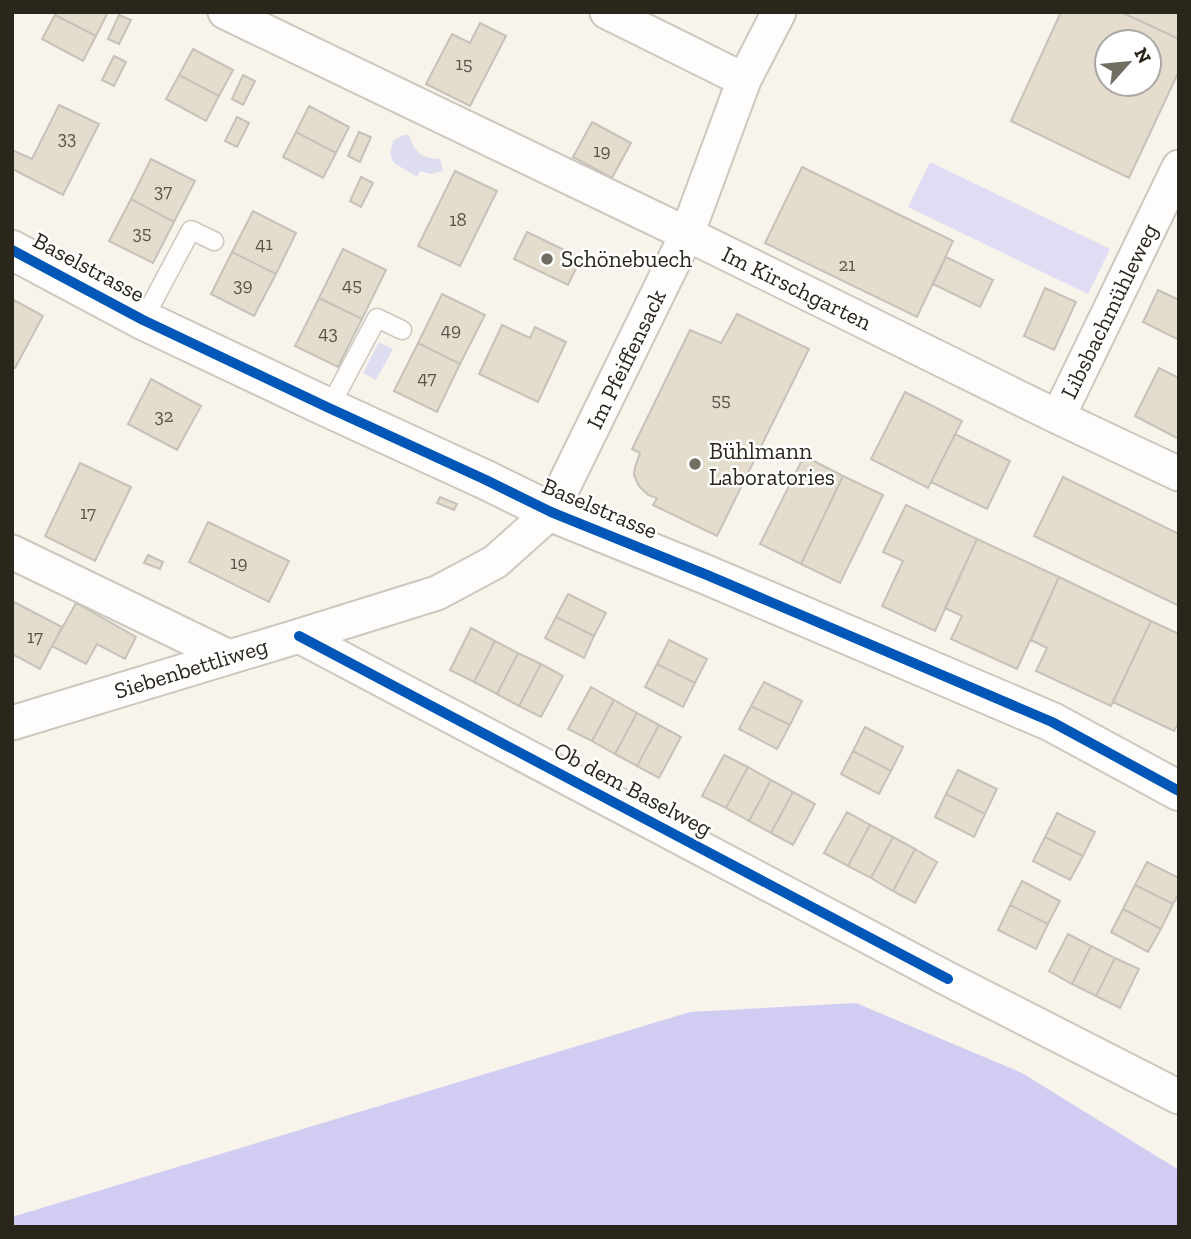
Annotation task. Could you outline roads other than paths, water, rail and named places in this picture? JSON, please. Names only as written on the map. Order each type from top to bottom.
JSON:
[{"type":"street","name":"Im Kirschgarten","points":[[225,12],[1179,474]]},
{"type":"street","points":[[607,12],[744,80]]},
{"type":"street","name":"Im Pfeiffensack","points":[[551,512],[687,234],[744,80],[779,12]]},
{"type":"street","name":"Libsbachmühleweg","points":[[1058,417],[1179,167]]},
{"type":"street","name":"Baselstrasse","points":[[12,250],[143,320],[551,512],[708,575],[1052,722],[1179,791]]},
{"type":"street","name":"Siebenbettliweg","points":[[12,723],[437,593],[495,562],[551,512]]},
{"type":"street","points":[[12,552],[229,657]]},
{"type":"street","name":"Ob dem Baselweg","points":[[299,636],[947,979],[1179,1097]]},
{"type":"lane","points":[[143,320],[191,230],[214,241]]},
{"type":"lane","points":[[329,408],[377,318],[402,330]]},
{"type":"water","points":[[403,135],[409,135],[420,153],[440,159],[443,171],[431,174],[420,171],[417,177],[394,163],[390,154],[393,141]]},
{"type":"water","points":[[379,342],[393,349],[376,380],[363,373]]},
{"type":"place","name":"Schönebuech","points":[[547,259]]},
{"type":"place","name":"Bühlmann Laboratories","points":[[695,464]]}]
